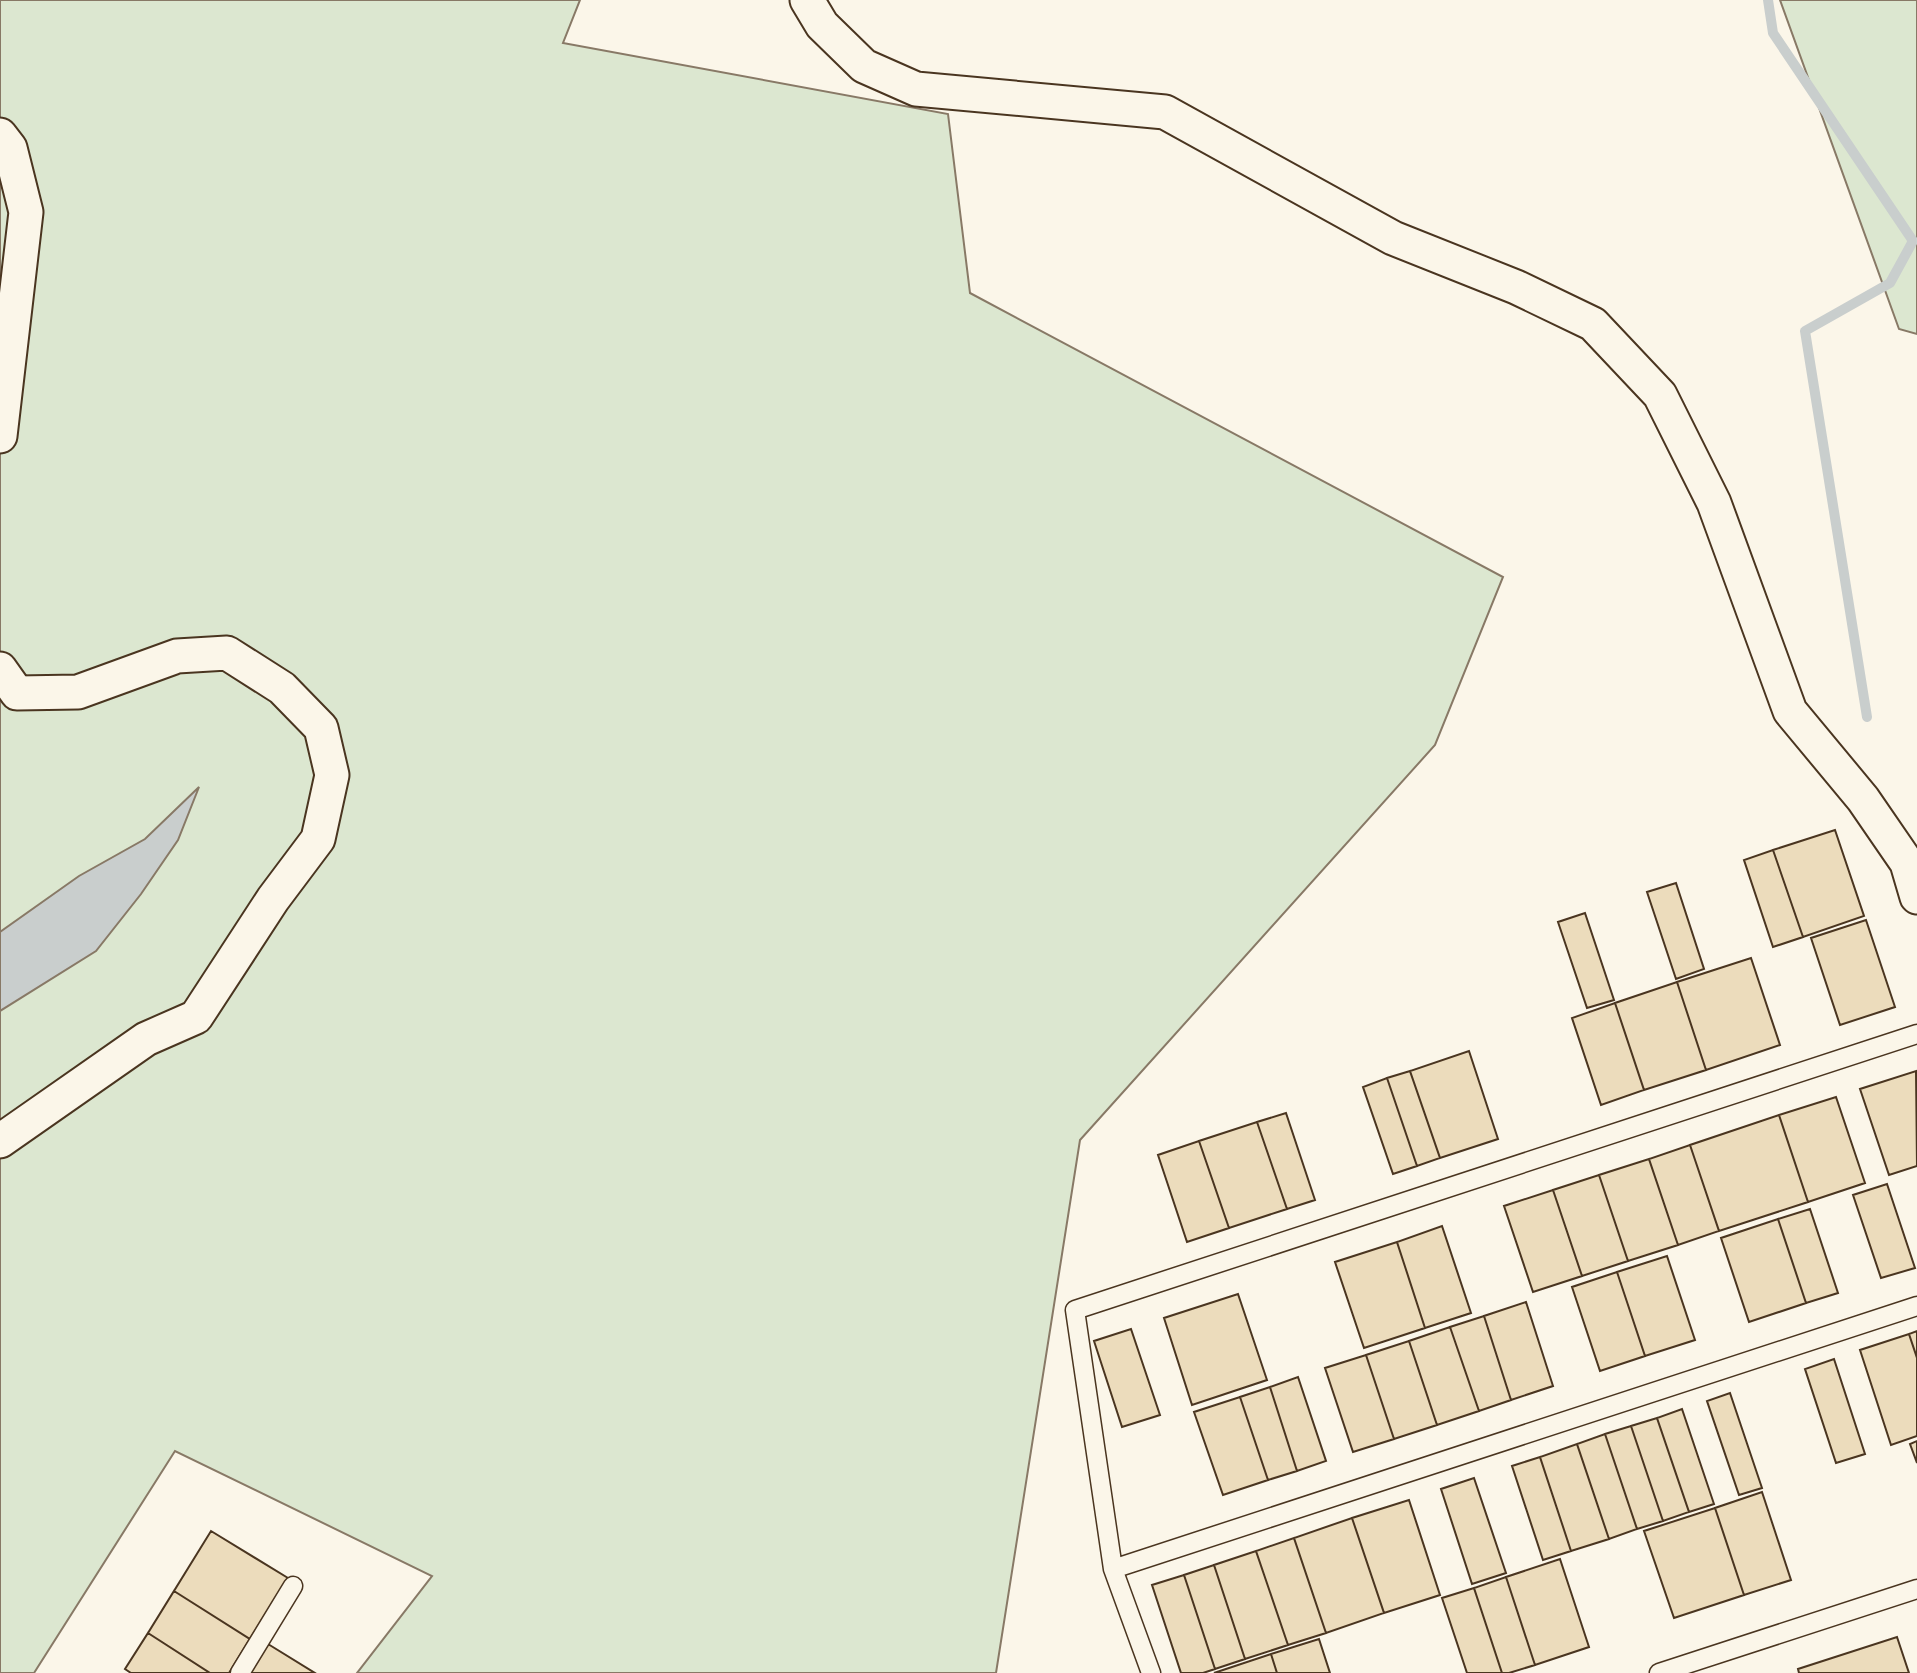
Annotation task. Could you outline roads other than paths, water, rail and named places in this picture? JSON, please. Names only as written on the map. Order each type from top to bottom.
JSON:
[{"type":"street","points":[[807,0],[822,25],[864,66],[916,89],[1165,112],[1393,238],[1516,287],[1592,324],[1660,395],[1714,503],[1790,711],[1863,799],[1907,863],[1917,897]]},
{"type":"street","points":[[0,135],[10,148],[26,212],[0,436]]},
{"type":"street","points":[[0,669],[17,693],[78,692],[177,656],[227,653],[282,688],[321,728],[332,775],[318,839],[272,899],[196,1017],[146,1039],[0,1141]]},
{"type":"lane","points":[[1151,1673],[1114,1569],[1075,1310],[1917,1034]]},
{"type":"lane","points":[[1114,1569],[1917,1306]]},
{"type":"lane","points":[[240,1673],[293,1586]]},
{"type":"lane","points":[[1658,1673],[1917,1589]]},
{"type":"waterway","points":[[1768,0],[1773,33],[1913,241],[1890,283],[1805,331],[1867,717]]}]
